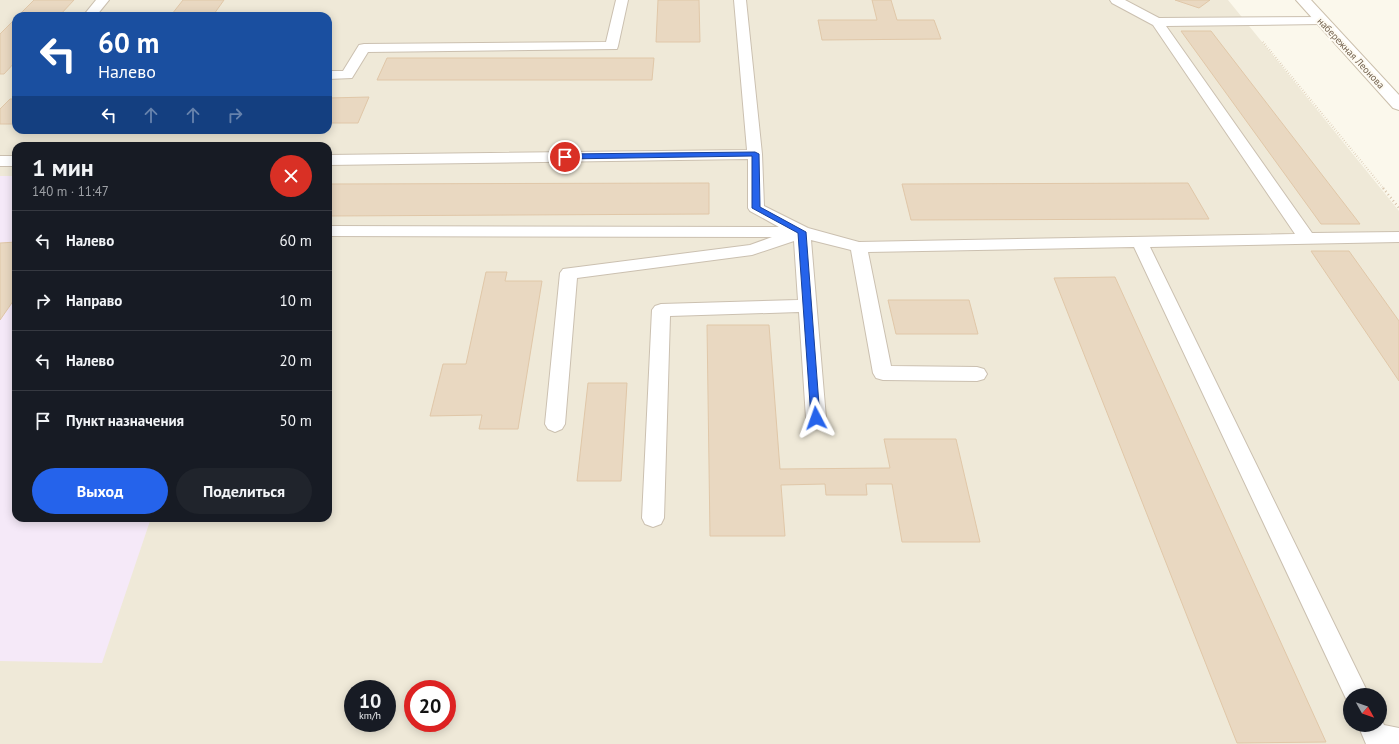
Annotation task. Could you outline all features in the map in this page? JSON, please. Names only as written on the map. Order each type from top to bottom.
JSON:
[{"type":"main road","name":"набережная Леонова","points":[[1303,0],[1399,105]]},
{"type":"lane","points":[[92,12],[103,0]]},
{"type":"lane","points":[[332,75],[347,75],[364,48],[612,46],[622,0]]},
{"type":"lane","points":[[740,0],[755,154],[756,208],[802,232],[859,247],[1399,237]]},
{"type":"lane","points":[[1116,0],[1157,22],[1307,239]]},
{"type":"lane","points":[[1157,22],[1321,20]]},
{"type":"lane","points":[[332,160],[755,154]]},
{"type":"lane","points":[[0,161],[12,161]]},
{"type":"lane","points":[[332,231],[802,232]]},
{"type":"lane","points":[[802,232],[816,418]]},
{"type":"lane","points":[[555,424],[569,273],[752,250],[802,232]]},
{"type":"lane","points":[[1139,241],[1354,688]]},
{"type":"lane","points":[[859,247],[883,373],[977,374]]},
{"type":"lane","points":[[652,518],[661,310],[808,306]]},
{"type":"path","points":[[1246,21],[1399,208]]},
{"type":"shaded area","points":[[0,0],[1228,0],[1399,211],[1399,744],[0,744]]},
{"type":"shaded area","points":[[0,176],[12,176],[12,522],[150,522],[102,663],[0,661]]},
{"type":"building","points":[[34,0],[74,0],[63,12],[22,12]]},
{"type":"building","points":[[183,0],[224,0],[215,12],[174,12]]},
{"type":"building","points":[[658,0],[699,0],[700,42],[656,42]]},
{"type":"building","points":[[872,0],[891,0],[897,20],[934,20],[941,39],[822,40],[818,20],[877,20]]},
{"type":"building","points":[[1175,0],[1210,0],[1199,8]]},
{"type":"building","points":[[12,22],[12,65],[4,74],[0,74],[0,34]]},
{"type":"building","points":[[1181,31],[1211,31],[1360,224],[1321,224]]},
{"type":"building","points":[[387,58],[654,58],[652,80],[377,80]]},
{"type":"building","points":[[369,97],[358,123],[332,123],[332,98]]},
{"type":"building","points":[[10,99],[12,99],[12,124],[0,124],[0,109]]},
{"type":"building","points":[[709,183],[709,214],[332,216],[332,184]]},
{"type":"building","points":[[1188,183],[1209,219],[911,220],[902,184]]},
{"type":"building","points":[[12,242],[12,303],[0,320],[0,243]]},
{"type":"building","points":[[1311,251],[1349,251],[1399,321],[1399,381]]},
{"type":"building","points":[[486,272],[507,272],[505,281],[542,281],[518,429],[479,429],[482,415],[430,416],[443,364],[466,364]]},
{"type":"building","points":[[1115,277],[1326,742],[1237,743],[1054,278]]},
{"type":"building","points":[[888,300],[969,300],[978,334],[896,334]]},
{"type":"building","points":[[707,325],[769,325],[780,469],[890,468],[884,439],[956,439],[980,542],[902,542],[892,484],[866,484],[867,495],[826,495],[825,484],[781,485],[785,536],[710,536]]},
{"type":"building","points":[[588,383],[627,383],[621,481],[577,481]]},
{"type":"route","points":[[565,157],[755,154],[756,208],[802,232],[816,418]]}]
